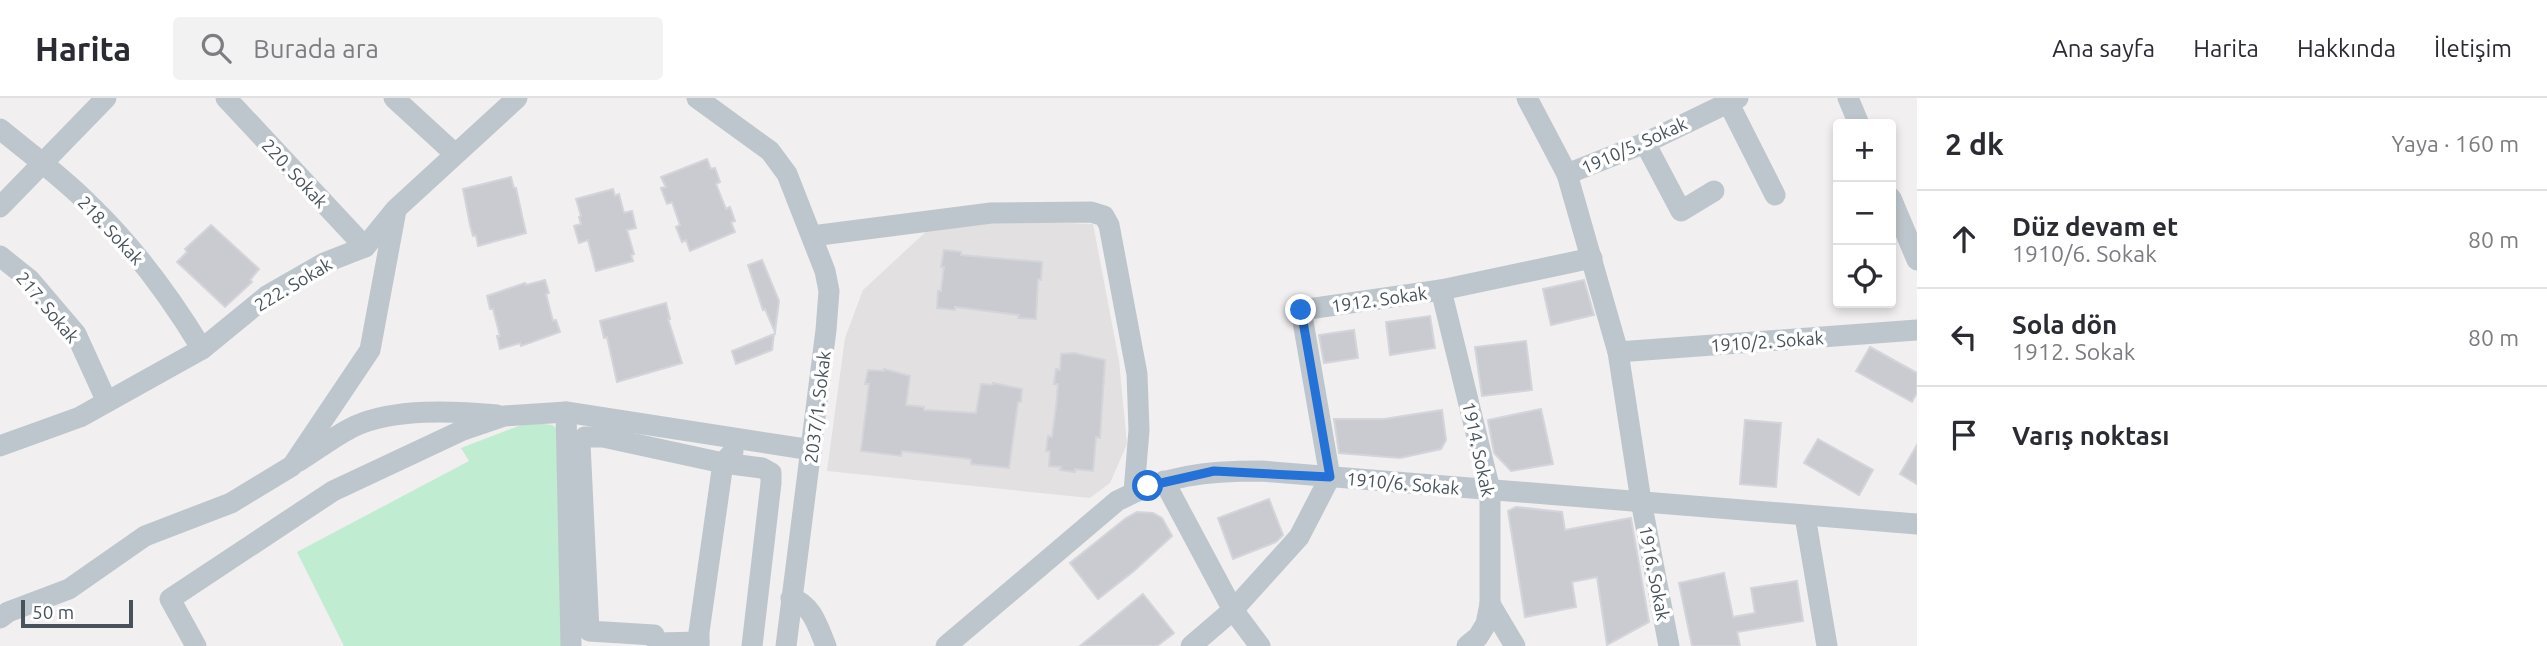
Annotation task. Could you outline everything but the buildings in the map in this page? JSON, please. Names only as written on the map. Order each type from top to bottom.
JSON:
[{"type":"street","name":"220. Sokak","points":[[226,98],[365,247]]},
{"type":"street","points":[[394,98],[455,154]]},
{"type":"street","name":"222. Sokak","points":[[0,446],[80,416],[107,402],[202,349],[268,295],[324,263],[365,247],[397,209],[517,98]]},
{"type":"street","name":"2037/1. Sokak","points":[[697,98],[770,151],[786,174],[825,271],[829,291],[812,450],[786,646]]},
{"type":"street","points":[[1527,98],[1567,174],[1592,258],[1618,352],[1641,501]]},
{"type":"street","points":[[1848,98],[1858,119]]},
{"type":"street","points":[[0,207],[104,99]]},
{"type":"street","points":[[1731,99],[1776,195]]},
{"type":"street","name":"1910/5. Sokak","points":[[1567,174],[1645,143],[1731,99]]},
{"type":"street","name":"218. Sokak","points":[[0,129],[93,208],[139,257],[174,303],[202,349]]},
{"type":"street","points":[[1645,143],[1681,211],[1714,191]]},
{"type":"street","points":[[292,466],[370,350],[397,209]]},
{"type":"street","points":[[1896,210],[1917,260]]},
{"type":"street","points":[[812,236],[1014,212],[1096,212],[1104,216],[1110,229],[1137,374],[1139,430],[1133,492]]},
{"type":"street","name":"217. Sokak","points":[[0,256],[30,280],[76,334],[107,402]]},
{"type":"street","name":"1912. Sokak","points":[[1330,477],[1301,310],[1441,290],[1592,258]]},
{"type":"street","name":"1914. Sokak","points":[[1441,290],[1490,490],[1490,604],[1486,624],[1478,637],[1467,646]]},
{"type":"street","name":"1910/2. Sokak","points":[[1618,352],[1917,330]]},
{"type":"street","points":[[0,618],[8,612],[69,589],[145,536],[231,503],[356,426],[394,416],[457,411],[504,416],[566,412],[812,450]]},
{"type":"street","points":[[566,412],[571,646]]},
{"type":"street","points":[[196,646],[170,599],[333,491],[428,446],[504,416]]},
{"type":"street","points":[[744,440],[723,463],[699,644],[658,645],[654,635],[589,631],[580,443],[585,437],[603,437],[723,463],[762,468],[771,473],[752,646]]},
{"type":"street","name":"1910/6. Sokak","points":[[946,646],[1117,501],[1164,481],[1214,471],[1330,477],[1917,524]]},
{"type":"street","points":[[1191,646],[1233,610],[1299,537],[1330,477]]},
{"type":"street","points":[[1164,481],[1233,610],[1260,646]]},
{"type":"street","name":"1916. Sokak","points":[[1641,501],[1669,646]]},
{"type":"street","points":[[1805,516],[1828,646]]},
{"type":"street","points":[[791,598],[801,601],[807,607],[827,646]]},
{"type":"street","points":[[1490,604],[1515,646]]},
{"type":"shaded area","points":[[985,220],[1093,224],[1119,361],[1127,444],[1110,483],[1090,498],[827,471],[845,338],[863,290],[932,226]]},
{"type":"green space","points":[[524,424],[552,425],[561,431],[565,646],[344,646],[297,552],[469,461],[461,448]]},
{"type":"route","points":[[1148,486],[1214,471],[1261,471],[1330,477],[1301,310]]}]
